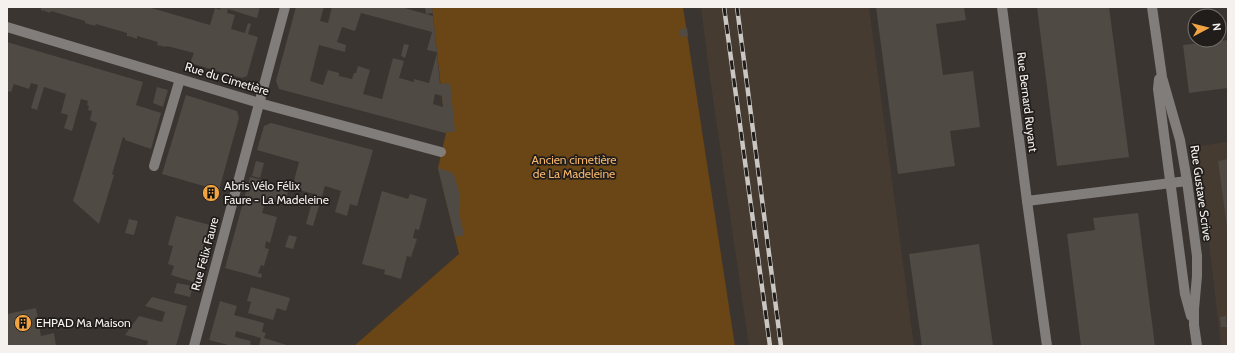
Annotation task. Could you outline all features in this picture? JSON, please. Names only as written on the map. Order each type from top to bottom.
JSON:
[{"type":"street","name":"Rue Félix Faure","points":[[194,346],[285,7]]},
{"type":"street","name":"Rue Bernard Ruyant","points":[[1002,7],[1047,346]]},
{"type":"street","name":"Rue Gustave Scrive","points":[[1152,7],[1160,67],[1180,140],[1187,181],[1197,266],[1194,299],[1194,325],[1197,346]]},
{"type":"street","name":"Rue du Cimetière","points":[[7,27],[259,103],[442,152]]},
{"type":"street","name":"Rue Gustave Scrive","points":[[1160,67],[1158,90],[1185,294],[1194,325]]},
{"type":"street","points":[[154,166],[180,79]]},
{"type":"street","points":[[1027,201],[1187,181]]},
{"type":"shaded area","points":[[701,7],[869,7],[914,346],[749,346]]},
{"type":"shaded area","points":[[1228,142],[1228,346],[1221,346],[1198,146]]},
{"type":"green space","name":"Ancien cimetière de La Madeleine","points":[[432,7],[683,7],[735,346],[354,346],[459,254],[438,168],[446,133]]},
{"type":"building","points":[[41,7],[148,7],[210,25],[215,8],[220,10],[221,7],[260,7],[257,18],[228,9],[227,13],[235,15],[231,29],[245,33],[248,23],[251,24],[248,34],[258,37],[247,76],[242,78],[190,63],[194,53],[157,45],[158,42],[137,36],[137,39],[127,36],[127,33],[96,24],[95,26],[85,23],[85,21],[51,11],[50,13],[41,10]]},
{"type":"building","points":[[296,7],[324,7],[320,21],[328,23],[332,7],[401,7],[433,16],[437,52],[427,50],[432,32],[361,13],[355,31],[342,27],[337,42],[346,45],[345,52],[319,45],[310,81],[323,85],[328,70],[339,73],[339,76],[352,79],[358,66],[370,70],[363,94],[382,99],[393,58],[404,61],[399,78],[414,82],[414,79],[429,83],[437,53],[440,84],[450,83],[455,131],[445,133],[279,89],[276,81]],"holes":[[[435,94],[442,96],[443,107],[433,104]]]},
{"type":"building","points":[[425,7],[432,7],[433,13],[426,14]]},
{"type":"building","points":[[876,7],[964,7],[966,20],[936,24],[943,75],[973,71],[980,127],[950,131],[955,166],[898,174]]},
{"type":"building","points":[[1037,7],[1109,7],[1129,157],[1057,166]]},
{"type":"building","points":[[687,28],[688,36],[681,37],[679,30]]},
{"type":"building","points":[[1227,40],[1228,88],[1189,93],[1183,45],[1187,45],[1187,48],[1227,48]]},
{"type":"building","points":[[7,42],[143,82],[136,105],[161,113],[151,149],[125,140],[123,137],[112,174],[114,175],[99,224],[73,201],[97,123],[90,120],[92,111],[88,110],[88,101],[81,99],[72,131],[64,128],[68,115],[61,113],[66,94],[44,87],[37,110],[31,108],[38,85],[31,83],[29,89],[14,84],[11,92],[7,91]]},
{"type":"building","points":[[404,44],[409,45],[405,58],[401,56]]},
{"type":"building","points":[[157,87],[168,90],[163,107],[153,103]]},
{"type":"building","points":[[186,95],[237,111],[239,118],[219,190],[217,190],[215,199],[204,196],[207,187],[162,174]]},
{"type":"building","points":[[271,123],[373,150],[357,206],[350,204],[347,216],[335,212],[341,191],[325,186],[313,226],[306,224],[314,194],[292,188],[299,162],[257,150],[264,126]]},
{"type":"building","points":[[1228,159],[1228,227],[1227,227],[1218,161]]},
{"type":"building","points":[[256,161],[264,163],[260,178],[252,176]]},
{"type":"building","points":[[438,168],[451,172],[454,175],[459,192],[459,213],[464,235],[455,237]]},
{"type":"building","points":[[250,177],[270,182],[269,188],[279,190],[280,185],[289,187],[285,204],[266,199],[262,213],[277,217],[270,243],[266,241],[265,248],[269,249],[264,266],[261,265],[258,273],[262,274],[261,278],[225,268]]},
{"type":"building","points":[[382,191],[408,199],[410,194],[427,199],[419,230],[415,229],[413,238],[417,239],[411,257],[407,256],[401,279],[384,274],[385,270],[362,264]]},
{"type":"building","points":[[1138,213],[1155,346],[1081,346],[1067,234],[1095,230],[1093,218]]},
{"type":"building","points":[[176,216],[210,225],[194,282],[171,275],[174,266],[168,264],[173,246],[168,245]]},
{"type":"building","points":[[129,219],[138,221],[134,235],[125,233]]},
{"type":"building","points":[[289,235],[297,237],[293,249],[285,247]]},
{"type":"building","points":[[979,244],[993,346],[922,346],[909,254]]},
{"type":"building","points":[[177,283],[193,286],[190,297],[174,293]]},
{"type":"building","points":[[251,287],[290,298],[286,311],[277,308],[273,320],[248,313],[251,302],[247,301]]},
{"type":"building","points":[[152,297],[187,306],[176,346],[147,346],[148,341],[125,335],[139,316],[162,322],[165,312],[145,306]]},
{"type":"building","points":[[220,301],[237,306],[234,315],[264,323],[262,332],[266,333],[264,338],[290,346],[259,346],[261,338],[236,331],[235,337],[251,341],[250,344],[254,346],[232,346],[209,340]]},
{"type":"building","name":"EHPAD Ma Maison","points":[[36,308],[41,336],[54,333],[56,346],[7,346],[7,314]]},
{"type":"building","points":[[1226,316],[1227,327],[1221,327],[1220,317]]},
{"type":"railway","points":[[724,7],[770,346]]},
{"type":"railway","points":[[737,7],[781,346]]},
{"type":"place","name":"Abris Vélo Félix Faure - La Madeleine","points":[[211,193]]},
{"type":"place","name":"EHPAD Ma Maison","points":[[23,323]]}]
